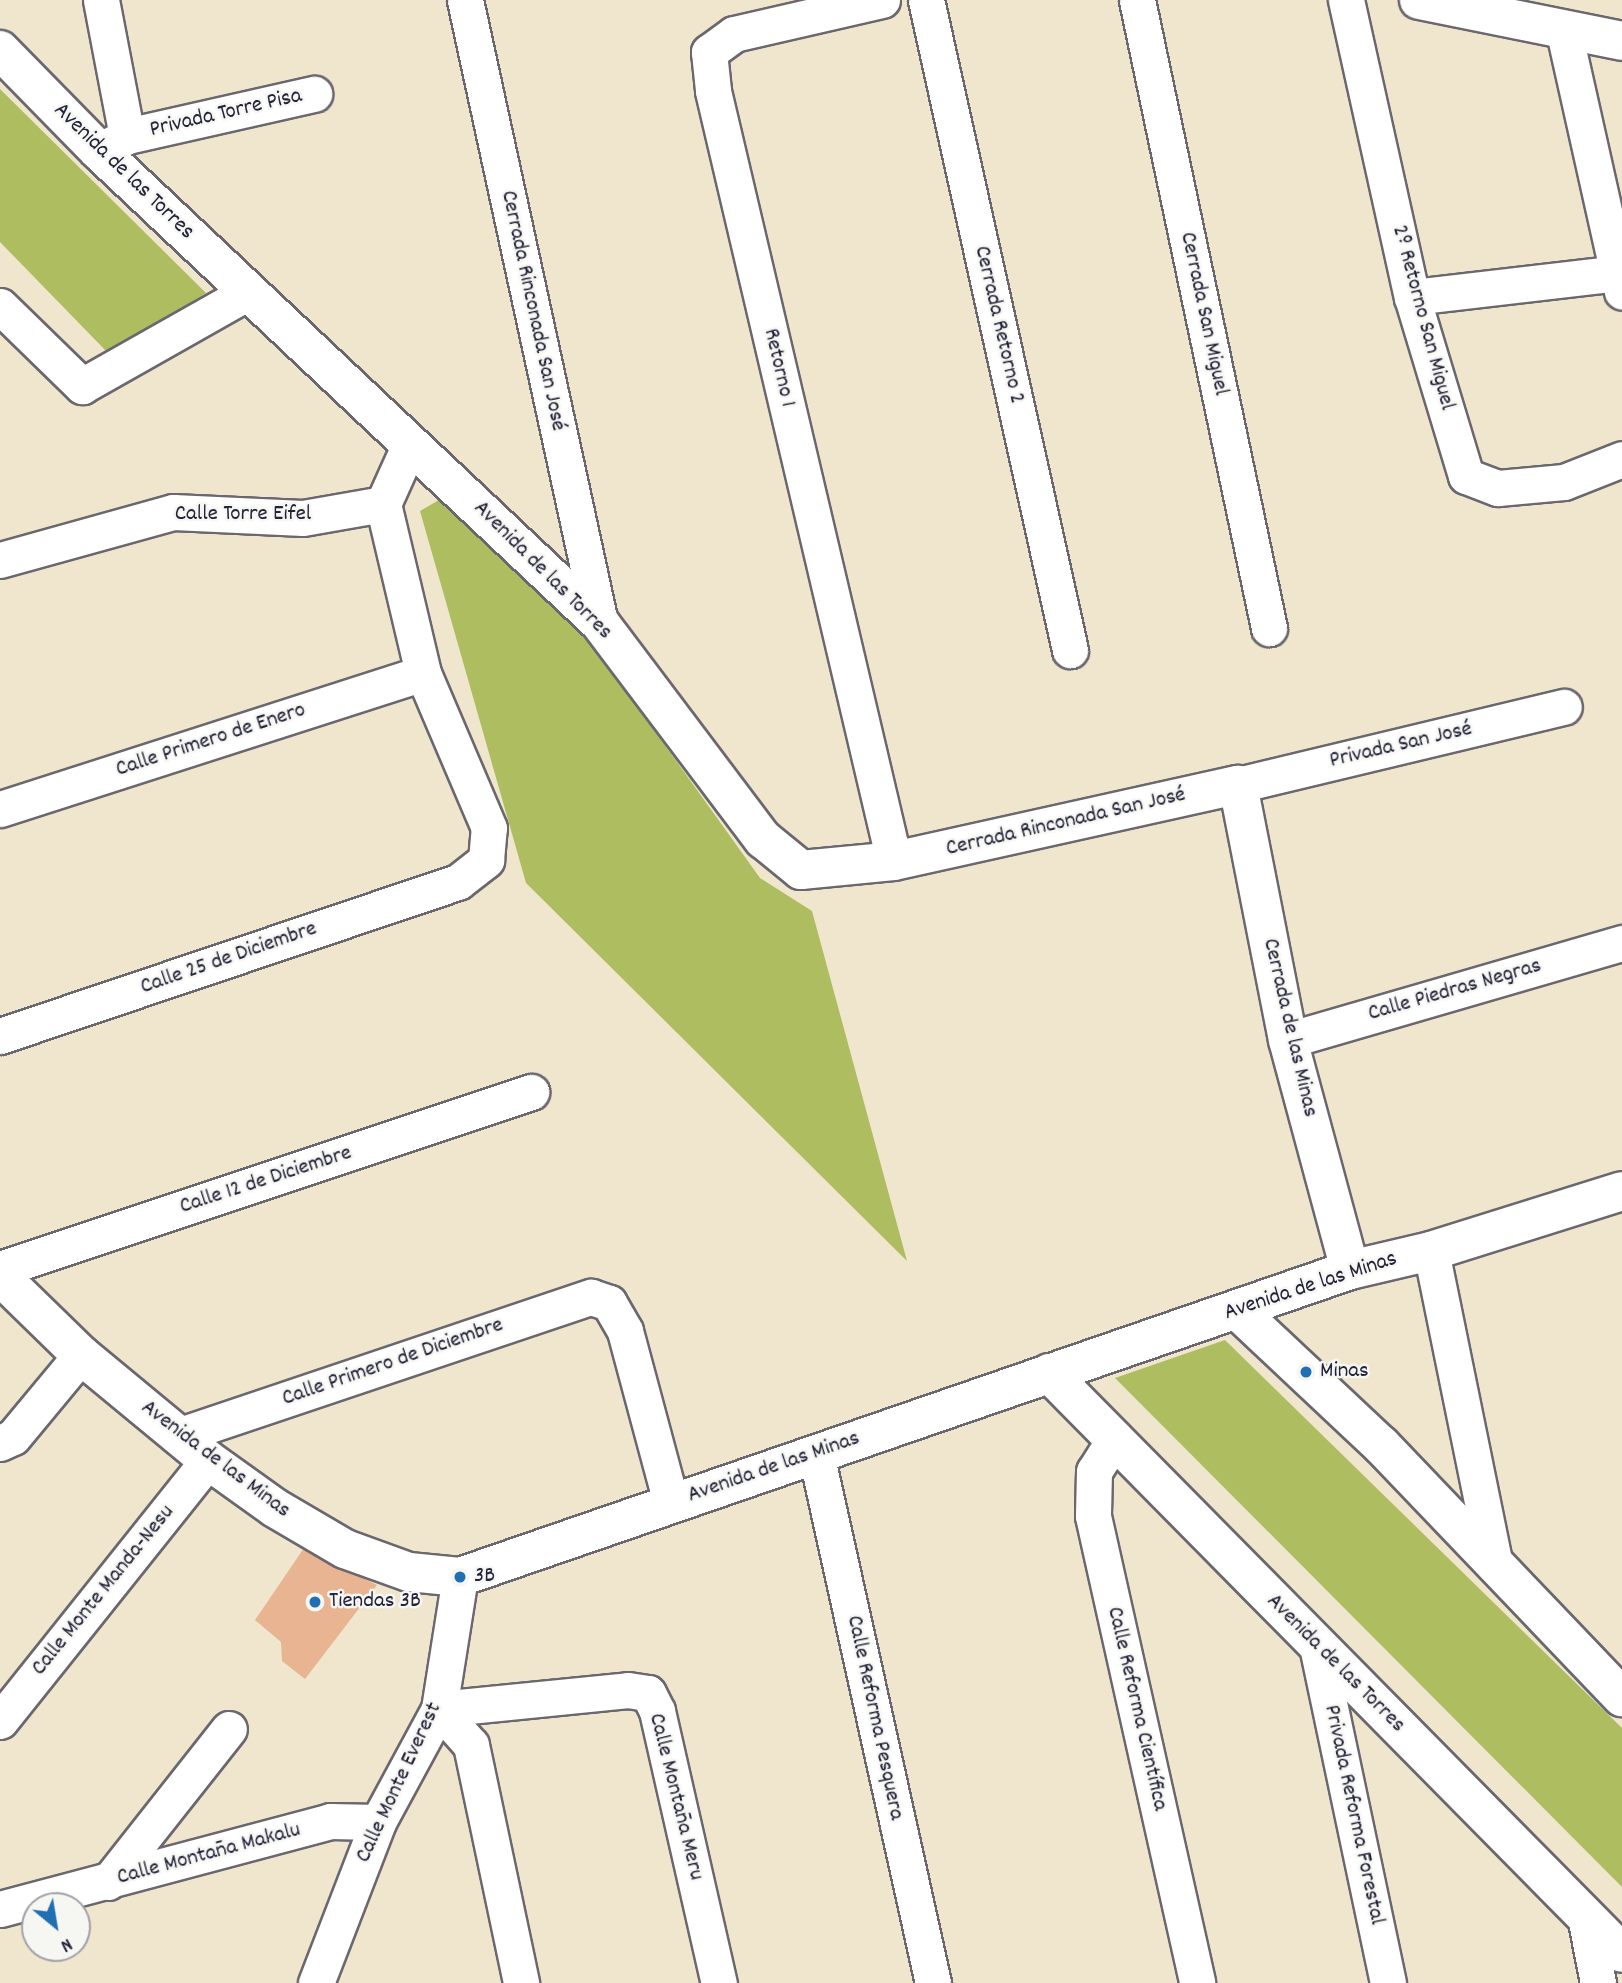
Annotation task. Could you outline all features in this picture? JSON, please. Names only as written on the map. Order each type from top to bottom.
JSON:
[{"type":"street","points":[[101,0],[113,144]]},
{"type":"street","name":"Cerrada Rinconada San José","points":[[465,0],[600,623]]},
{"type":"street","name":"Retorno 1","points":[[882,0],[734,34],[709,52],[713,91],[894,861]]},
{"type":"street","name":"Cerrada Retorno 2","points":[[926,0],[1070,650]]},
{"type":"street","name":"Cerrada San Miguel","points":[[1137,0],[1269,628]]},
{"type":"street","name":"2º Retorno San Miguel","points":[[1346,0],[1412,297],[1466,476],[1498,488],[1564,482],[1622,459]]},
{"type":"street","points":[[1419,0],[1522,9],[1564,32],[1622,41]]},
{"type":"street","points":[[1412,297],[1620,283],[1564,32]]},
{"type":"street","name":"Avenida de las Torres","points":[[0,50],[113,144],[248,292],[600,623],[763,839],[801,870],[894,861]]},
{"type":"street","name":"Privada Torre Pisa","points":[[113,144],[314,94]]},
{"type":"street","points":[[0,306],[82,387],[248,292]]},
{"type":"street","points":[[410,444],[383,505],[423,673]]},
{"type":"street","name":"Calle Torre Eifel","points":[[0,559],[173,512],[303,518],[383,505]]},
{"type":"street","name":"Calle Primero de Enero","points":[[0,809],[423,673]]},
{"type":"street","name":"Calle 25 de Diciembre","points":[[0,1036],[457,882],[486,860],[489,828],[423,673]]},
{"type":"street","name":"Privada San José","points":[[1238,785],[1564,707]]},
{"type":"street","name":"Cerrada Rinconada San José","points":[[894,861],[1238,785]]},
{"type":"street","name":"Cerrada de las Minas","points":[[1238,785],[1288,1040],[1350,1270]]},
{"type":"street","name":"Calle Piedras Negras","points":[[1288,1040],[1622,943]]},
{"type":"street","name":"Calle 12 de Diciembre","points":[[0,1269],[531,1092]]},
{"type":"street","name":"Avenida de las Minas","points":[[0,1276],[80,1355],[177,1436],[275,1508],[345,1549],[409,1573],[460,1577],[1350,1270],[1430,1251],[1622,1191]]},
{"type":"street","points":[[1430,1251],[1494,1566]]},
{"type":"street","name":"Calle Primero de Diciembre","points":[[177,1436],[591,1297],[609,1303],[625,1331],[671,1503]]},
{"type":"street","points":[[1237,1310],[1381,1445],[1622,1697]]},
{"type":"street","points":[[0,1443],[13,1437],[80,1355]]},
{"type":"street","name":"Avenida de las Torres","points":[[1049,1373],[1622,1953]]},
{"type":"street","name":"Calle Reforma Científica","points":[[1115,1438],[1094,1471],[1093,1516],[1197,1983]]},
{"type":"street","name":"Calle Reforma Pesquera","points":[[816,1454],[933,1983]]},
{"type":"street","name":"Calle Monte Manda-Nesu","points":[[0,1721],[208,1460]]},
{"type":"street","name":"Calle Monte Everest","points":[[316,1983],[378,1822],[439,1709],[460,1577]]},
{"type":"street","name":"Privada Reforma Forestal","points":[[1317,1646],[1388,1983]]},
{"type":"street","name":"Calle Montaña Meru","points":[[439,1709],[628,1690],[648,1693],[657,1711],[719,1983]]},
{"type":"street","points":[[439,1709],[471,1745],[521,1983]]},
{"type":"street","points":[[108,1882],[229,1729]]},
{"type":"street","name":"Calle Montaña Makalu","points":[[0,1909],[330,1821],[378,1822]]},
{"type":"street","points":[[1584,1916],[1598,1983]]},
{"type":"green space","points":[[0,89],[206,293],[109,354],[0,242]]},
{"type":"green space","points":[[451,493],[569,611],[760,878],[812,911],[907,1261],[526,883],[420,511]]},
{"type":"green space","points":[[1225,1340],[1622,1728],[1622,1887],[1115,1378]]},
{"type":"building","name":"Tiendas 3B","points":[[304,1548],[377,1585],[305,1679],[282,1661],[281,1642],[255,1620]]},
{"type":"place","name":"Minas","points":[[1306,1372]]},
{"type":"place","name":"3B","points":[[460,1577]]},
{"type":"place","name":"Tiendas 3B","points":[[315,1602]]}]
